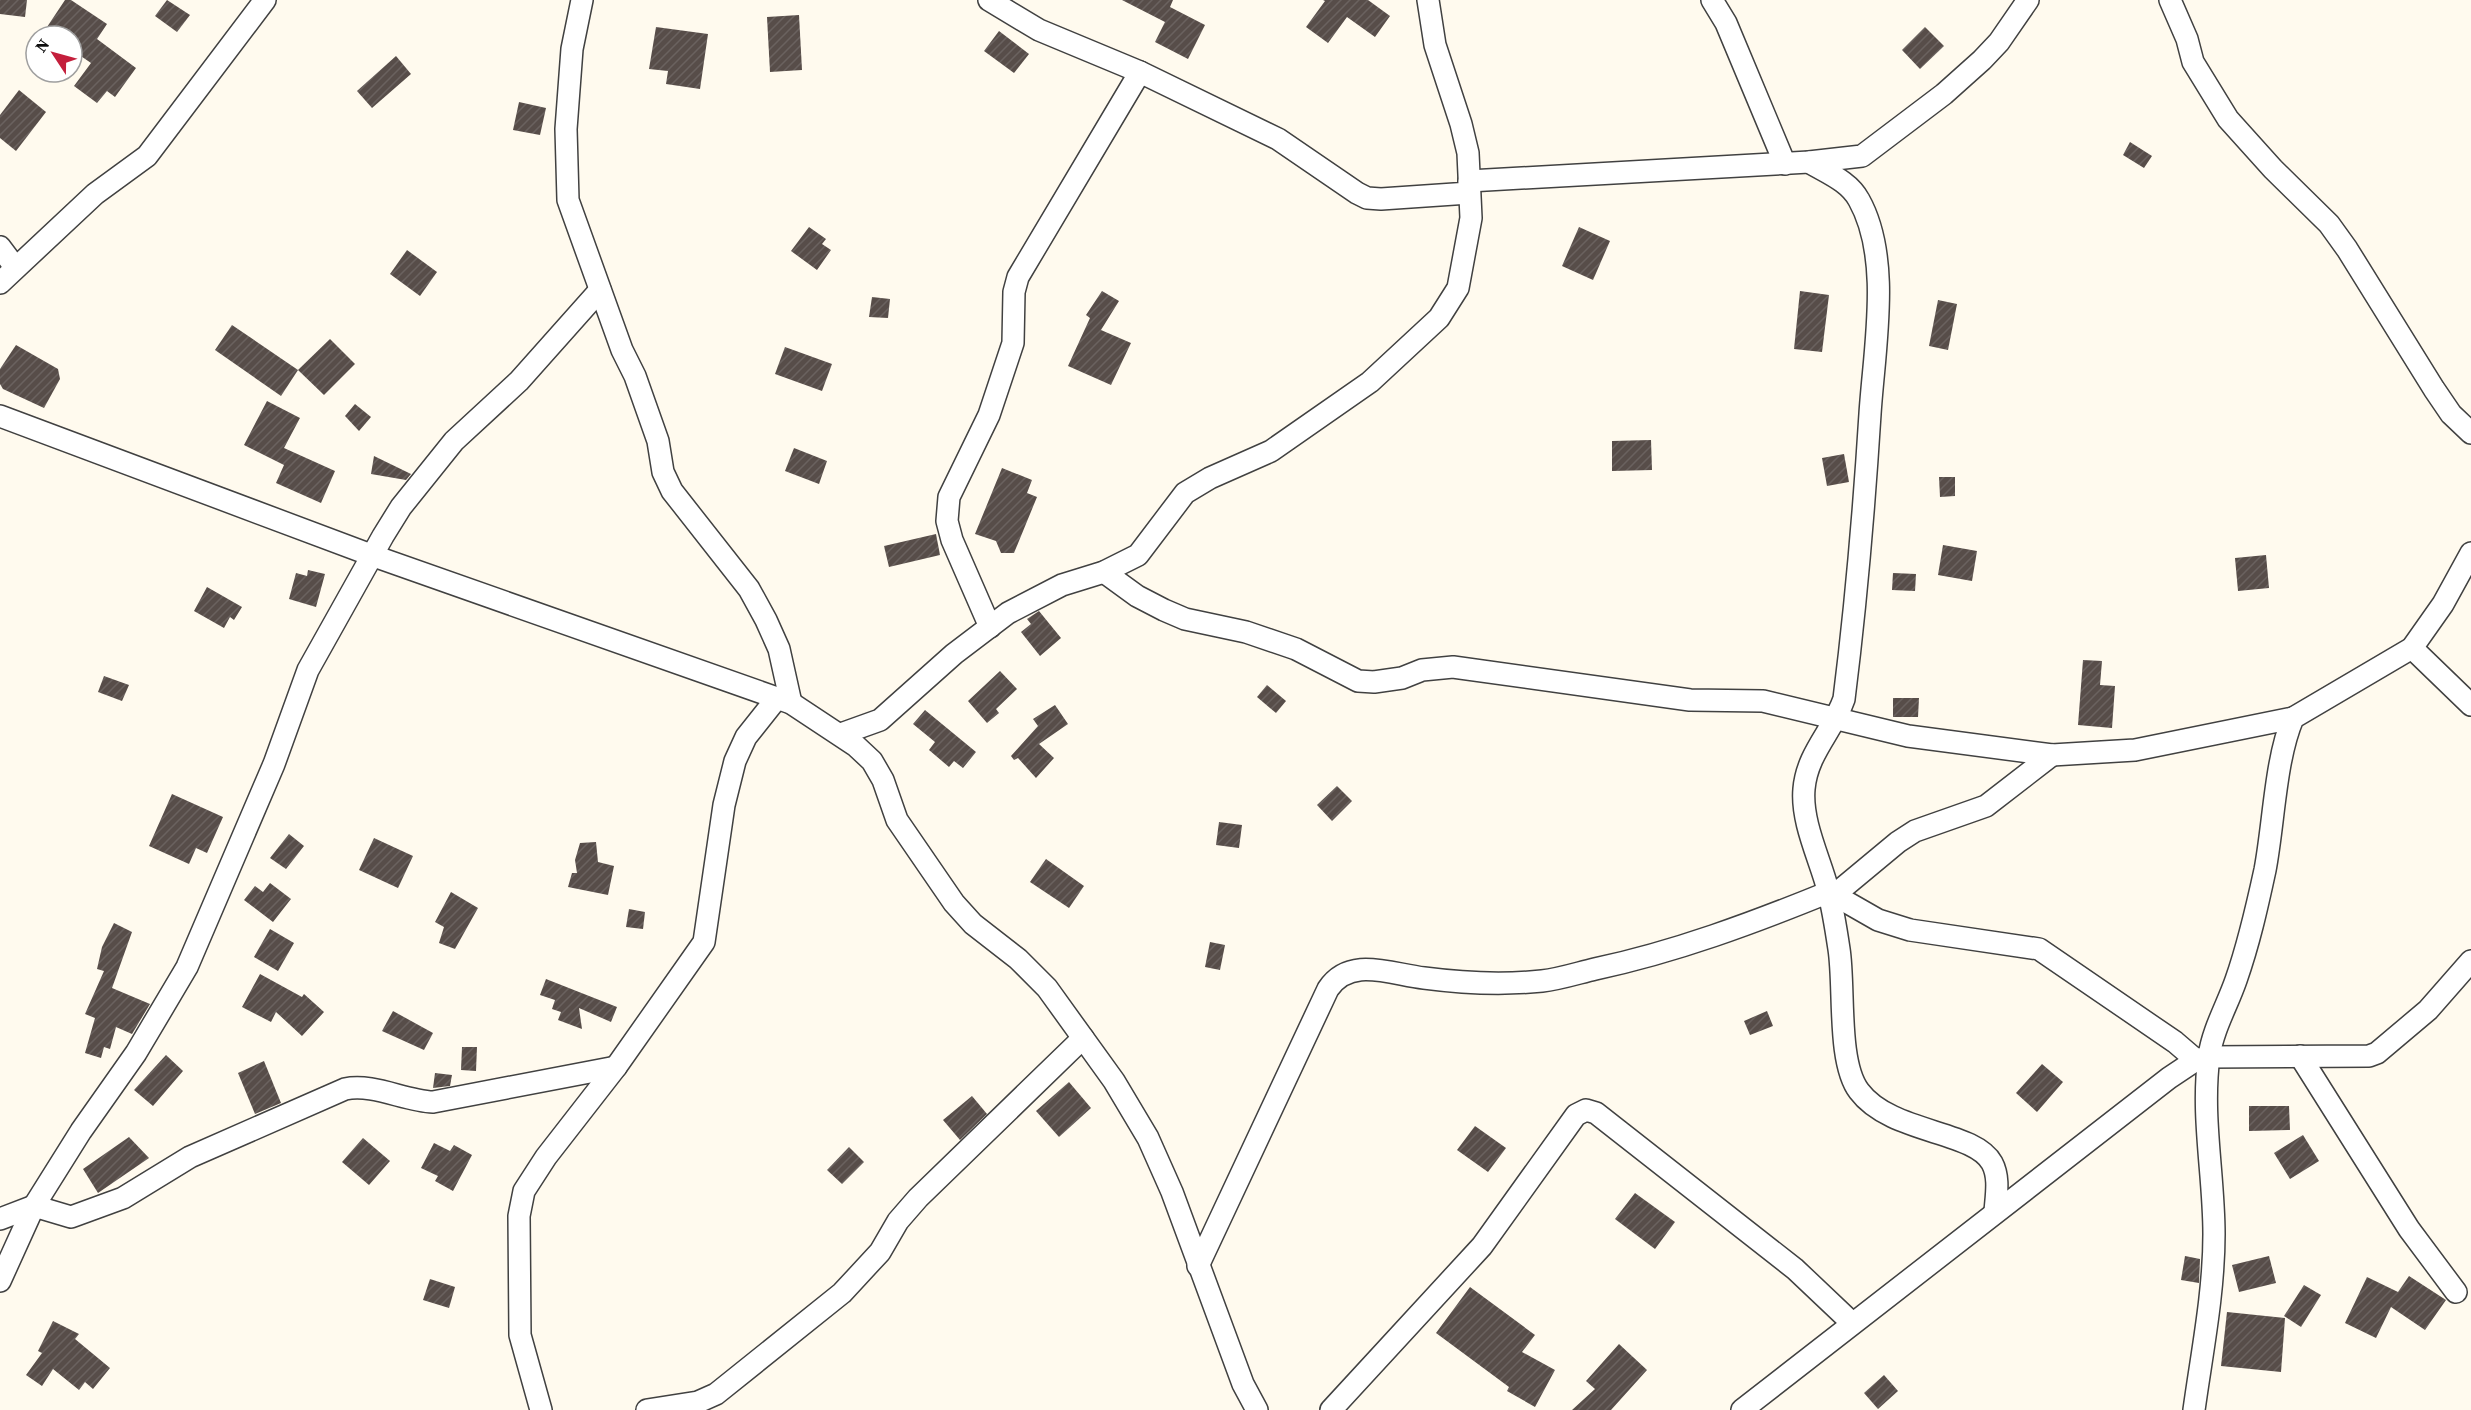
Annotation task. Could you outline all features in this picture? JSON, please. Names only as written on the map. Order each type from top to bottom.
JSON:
[{"type":"street","points":[[0,283],[95,194],[147,156],[265,0]]},
{"type":"street","points":[[582,0],[572,49],[567,118],[568,200],[592,260],[600,290],[622,350],[635,376],[658,441],[663,472],[672,491],[749,589],[766,620],[779,649],[784,701]]},
{"type":"street","points":[[988,0],[1039,30],[1140,72],[1278,139],[1367,198],[1469,193]]},
{"type":"street","points":[[841,734],[880,720],[954,654],[1032,600],[1062,585],[1104,572],[1138,555],[1185,493],[1210,478],[1271,451],[1370,382],[1424,333],[1451,302],[1458,288],[1471,218],[1468,153],[1435,45],[1428,0]]},
{"type":"street","points":[[1712,0],[1726,23],[1785,164]]},
{"type":"street","points":[[1469,193],[1469,181],[1785,164],[1862,156],[1944,94],[1982,60],[1999,42],[2028,0]]},
{"type":"street","points":[[2170,0],[2187,39],[2193,62],[2218,104],[2250,144],[2329,224],[2347,249],[2433,389],[2451,414],[2471,433]]},
{"type":"street","points":[[990,627],[952,540],[947,521],[949,497],[989,415],[1012,343],[1014,291],[1018,277],[1140,72]]},
{"type":"street","points":[[1852,188],[1862,156]]},
{"type":"street","points":[[1809,162],[1852,188],[1870,224],[1879,279],[1860,566],[1844,699],[1837,720],[1818,745],[1809,765],[1804,790],[1810,825],[1831,894],[1839,949],[1848,1070],[1857,1089],[1874,1106],[1899,1121],[1970,1144],[1980,1150],[1993,1164],[1997,1178],[1995,1212]]},
{"type":"street","points":[[1471,218],[1496,179]]},
{"type":"street","points":[[0,247],[15,267]]},
{"type":"street","points":[[0,1281],[34,1206],[81,1131],[136,1053],[187,967],[274,764],[308,670],[371,555],[401,507],[437,460],[519,381],[600,290]]},
{"type":"street","points":[[0,416],[371,555],[784,701],[841,734],[872,761],[883,780],[897,820],[954,903],[973,924],[1018,959],[1047,988],[1114,1081],[1148,1138],[1243,1384],[1257,1410]]},
{"type":"street","points":[[1104,572],[1137,596],[1164,610],[1185,619],[1246,632],[1296,648],[1358,681],[1374,682],[1402,678],[1422,670],[1453,667],[1690,700],[1762,701],[1908,736],[2052,755],[2135,750],[2294,718],[2412,648],[2443,604],[2471,553]]},
{"type":"street","points":[[2412,648],[2471,705]]},
{"type":"street","points":[[541,1410],[520,1335],[519,1216],[524,1191],[546,1157],[616,1067],[704,942],[724,806],[735,761],[746,736],[784,701]]},
{"type":"street","points":[[2194,1410],[2213,1272],[2214,1231],[2203,1059],[2232,991],[2254,921],[2273,828],[2287,734],[2294,718]]},
{"type":"street","points":[[872,761],[880,720]]},
{"type":"street","points":[[1198,1266],[1328,989],[1335,979],[1348,970],[1362,968],[1447,981],[1543,981],[1622,963],[1696,941],[1831,894],[1915,831],[1986,806],[2052,755]]},
{"type":"street","points":[[1831,894],[1878,920],[1910,930],[2039,949],[2203,1059]]},
{"type":"street","points":[[1742,1410],[2169,1078],[2203,1059],[2368,1056],[2377,1053],[2428,1010],[2471,961]]},
{"type":"street","points":[[647,1410],[698,1402],[716,1394],[842,1293],[880,1252],[898,1221],[918,1198],[1083,1038]]},
{"type":"street","points":[[2300,1056],[2409,1229],[2456,1292]]},
{"type":"street","points":[[0,1219],[34,1206],[71,1217],[123,1198],[190,1157],[357,1086],[433,1102],[616,1067]]},
{"type":"street","points":[[1331,1410],[1482,1246],[1576,1115],[1586,1110],[1596,1113],[1795,1269],[1852,1323]]},
{"type":"street","points":[[1997,1178],[2024,1190]]},
{"type":"street","points":[[0,1234],[11,1255]]},
{"type":"building","points":[[0,0],[27,0],[25,17],[0,14]]},
{"type":"building","points":[[65,0],[71,0],[107,24],[97,39],[136,68],[115,97],[107,91],[97,103],[74,86],[84,84],[84,72],[91,63],[84,58],[84,24],[49,24]]},
{"type":"building","points":[[167,0],[190,15],[177,32],[155,16]]},
{"type":"building","points":[[1122,0],[1173,0],[1170,7],[1205,25],[1188,59],[1155,42],[1165,22]]},
{"type":"building","points":[[1323,0],[1368,0],[1390,16],[1375,37],[1347,17],[1328,43],[1306,27],[1325,1]]},
{"type":"building","points":[[799,15],[802,70],[770,72],[767,17]]},
{"type":"building","points":[[656,27],[708,34],[700,89],[666,84],[668,71],[649,69]]},
{"type":"building","points":[[1925,27],[1944,46],[1920,69],[1902,50]]},
{"type":"building","points":[[999,31],[1029,54],[1014,73],[984,51]]},
{"type":"building","points":[[396,56],[411,74],[372,108],[357,91]]},
{"type":"building","points":[[19,90],[46,112],[16,151],[0,138],[0,115]]},
{"type":"building","points":[[519,102],[546,108],[540,135],[513,130]]},
{"type":"building","points":[[2130,142],[2152,156],[2144,168],[2123,155]]},
{"type":"building","points":[[809,227],[826,239],[822,244],[831,250],[817,270],[791,251]]},
{"type":"building","points":[[1579,227],[1610,241],[1593,280],[1562,266]]},
{"type":"building","points":[[407,250],[437,272],[420,296],[390,274]]},
{"type":"building","points":[[1102,291],[1119,301],[1101,330],[1131,343],[1111,385],[1068,366],[1090,318],[1086,315]]},
{"type":"building","points":[[1800,291],[1829,295],[1822,352],[1794,349]]},
{"type":"building","points":[[872,297],[890,299],[888,318],[869,317]]},
{"type":"building","points":[[1938,300],[1957,304],[1948,350],[1929,346]]},
{"type":"building","points":[[232,325],[298,370],[281,396],[215,350]]},
{"type":"building","points":[[330,339],[355,364],[324,395],[298,370]]},
{"type":"building","points":[[16,345],[58,369],[60,379],[44,408],[3,389],[0,384],[0,369]]},
{"type":"building","points":[[785,347],[832,364],[822,391],[775,374]]},
{"type":"building","points":[[267,401],[300,418],[284,448],[335,471],[321,503],[276,483],[284,465],[244,445]]},
{"type":"building","points":[[355,404],[371,417],[359,431],[345,416]]},
{"type":"building","points":[[1651,440],[1652,470],[1612,471],[1612,441]]},
{"type":"building","points":[[794,448],[827,461],[819,484],[785,471]]},
{"type":"building","points":[[1844,454],[1849,482],[1827,486],[1822,458]]},
{"type":"building","points":[[374,456],[411,474],[406,480],[371,474]]},
{"type":"building","points":[[1002,468],[1032,480],[1027,493],[1037,497],[1014,553],[1001,553],[996,541],[975,534]]},
{"type":"building","points":[[1939,477],[1955,477],[1955,496],[1940,497]]},
{"type":"building","points":[[936,534],[940,555],[889,567],[884,546]]},
{"type":"building","points":[[1943,545],[1977,551],[1972,581],[1938,575]]},
{"type":"building","points":[[2266,555],[2269,588],[2238,591],[2235,558]]},
{"type":"building","points":[[308,570],[325,574],[316,607],[289,599],[296,573],[307,576]]},
{"type":"building","points":[[1893,573],[1916,574],[1915,591],[1892,590]]},
{"type":"building","points":[[207,587],[242,607],[234,620],[230,617],[224,628],[194,611]]},
{"type":"building","points":[[1039,611],[1061,638],[1040,656],[1021,632],[1031,624],[1027,619]]},
{"type":"building","points":[[2083,660],[2102,661],[2100,685],[2115,686],[2112,728],[2078,725]]},
{"type":"building","points":[[1000,671],[1017,689],[996,709],[999,713],[987,723],[968,701]]},
{"type":"building","points":[[104,676],[129,685],[122,701],[98,692]]},
{"type":"building","points":[[1267,685],[1286,701],[1276,713],[1257,697]]},
{"type":"building","points":[[1893,698],[1919,698],[1918,717],[1893,717]]},
{"type":"building","points":[[1055,705],[1068,724],[1039,744],[1054,758],[1036,778],[1018,758],[1014,760],[1011,756],[1038,726],[1033,719]]},
{"type":"building","points":[[925,710],[976,752],[963,768],[954,761],[949,767],[929,750],[935,742],[913,724]]},
{"type":"building","points":[[1337,786],[1352,801],[1332,821],[1317,805]]},
{"type":"building","points":[[172,794],[223,817],[207,853],[196,848],[189,864],[149,846]]},
{"type":"building","points":[[1219,822],[1242,825],[1239,848],[1216,845]]},
{"type":"building","points":[[289,834],[304,846],[286,869],[270,858]]},
{"type":"building","points":[[374,838],[413,856],[398,888],[359,870]]},
{"type":"building","points":[[596,842],[598,862],[614,866],[608,895],[568,887],[572,873],[577,873],[575,860],[580,843]]},
{"type":"building","points":[[1046,859],[1084,886],[1069,908],[1030,882]]},
{"type":"building","points":[[270,883],[291,899],[273,922],[244,900],[255,886],[263,892]]},
{"type":"building","points":[[451,892],[478,908],[455,949],[439,943],[444,927],[435,922]]},
{"type":"building","points":[[629,909],[645,912],[643,929],[626,927]]},
{"type":"building","points":[[114,923],[132,932],[112,988],[150,1004],[132,1034],[116,1027],[110,1049],[104,1047],[101,1058],[85,1053],[95,1018],[85,1014],[104,971],[97,969],[102,947]]},
{"type":"building","points":[[270,929],[294,943],[278,971],[254,957]]},
{"type":"building","points":[[1210,942],[1225,945],[1220,970],[1205,967]]},
{"type":"building","points":[[260,974],[302,997],[304,994],[324,1012],[302,1036],[276,1012],[271,1022],[242,1007]]},
{"type":"building","points":[[546,979],[617,1007],[611,1022],[579,1008],[582,1029],[558,1020],[561,1012],[552,1009],[555,1000],[540,995]]},
{"type":"building","points":[[393,1011],[433,1033],[424,1050],[382,1031]]},
{"type":"building","points":[[1767,1011],[1773,1026],[1750,1035],[1744,1021]]},
{"type":"building","points":[[462,1047],[477,1047],[476,1071],[461,1070]]},
{"type":"building","points":[[166,1055],[183,1071],[153,1106],[134,1090]]},
{"type":"building","points":[[264,1061],[281,1103],[255,1114],[238,1073]]},
{"type":"building","points":[[2042,1064],[2063,1082],[2037,1112],[2016,1093]]},
{"type":"building","points":[[435,1073],[452,1075],[450,1086],[433,1088]]},
{"type":"building","points":[[1069,1082],[1091,1108],[1059,1137],[1036,1111]]},
{"type":"building","points":[[972,1096],[987,1114],[960,1140],[943,1120]]},
{"type":"building","points":[[2249,1106],[2289,1106],[2290,1130],[2249,1131]]},
{"type":"building","points":[[1475,1126],[1506,1148],[1488,1172],[1457,1150]]},
{"type":"building","points":[[2303,1135],[2319,1161],[2290,1179],[2274,1153]]},
{"type":"building","points":[[129,1137],[149,1158],[98,1193],[83,1169]]},
{"type":"building","points":[[363,1138],[390,1161],[369,1185],[342,1162]]},
{"type":"building","points":[[434,1143],[450,1151],[454,1145],[472,1155],[453,1191],[435,1181],[438,1176],[421,1168]]},
{"type":"building","points":[[849,1147],[864,1162],[842,1184],[827,1170]]},
{"type":"building","points":[[1635,1193],[1675,1222],[1655,1249],[1615,1219]]},
{"type":"building","points":[[2185,1256],[2200,1259],[2199,1283],[2181,1280]]},
{"type":"building","points":[[2269,1256],[2276,1283],[2239,1292],[2232,1265]]},
{"type":"building","points":[[2409,1276],[2446,1300],[2425,1330],[2391,1307],[2376,1338],[2345,1323],[2367,1277],[2398,1292]]},
{"type":"building","points":[[430,1279],[455,1287],[449,1308],[423,1300]]},
{"type":"building","points":[[2304,1285],[2321,1295],[2301,1327],[2284,1316]]},
{"type":"building","points":[[1470,1287],[1535,1335],[1522,1352],[1555,1370],[1535,1407],[1507,1391],[1509,1387],[1436,1333]]},
{"type":"building","points":[[2227,1312],[2285,1318],[2281,1372],[2221,1366]]},
{"type":"building","points":[[53,1321],[79,1334],[75,1339],[110,1368],[93,1389],[85,1382],[79,1390],[53,1369],[42,1386],[26,1375],[42,1353],[38,1351]]},
{"type":"building","points":[[1619,1344],[1647,1370],[1611,1410],[1572,1410],[1595,1389],[1586,1381]]},
{"type":"building","points":[[1884,1375],[1898,1391],[1878,1409],[1864,1393]]}]
